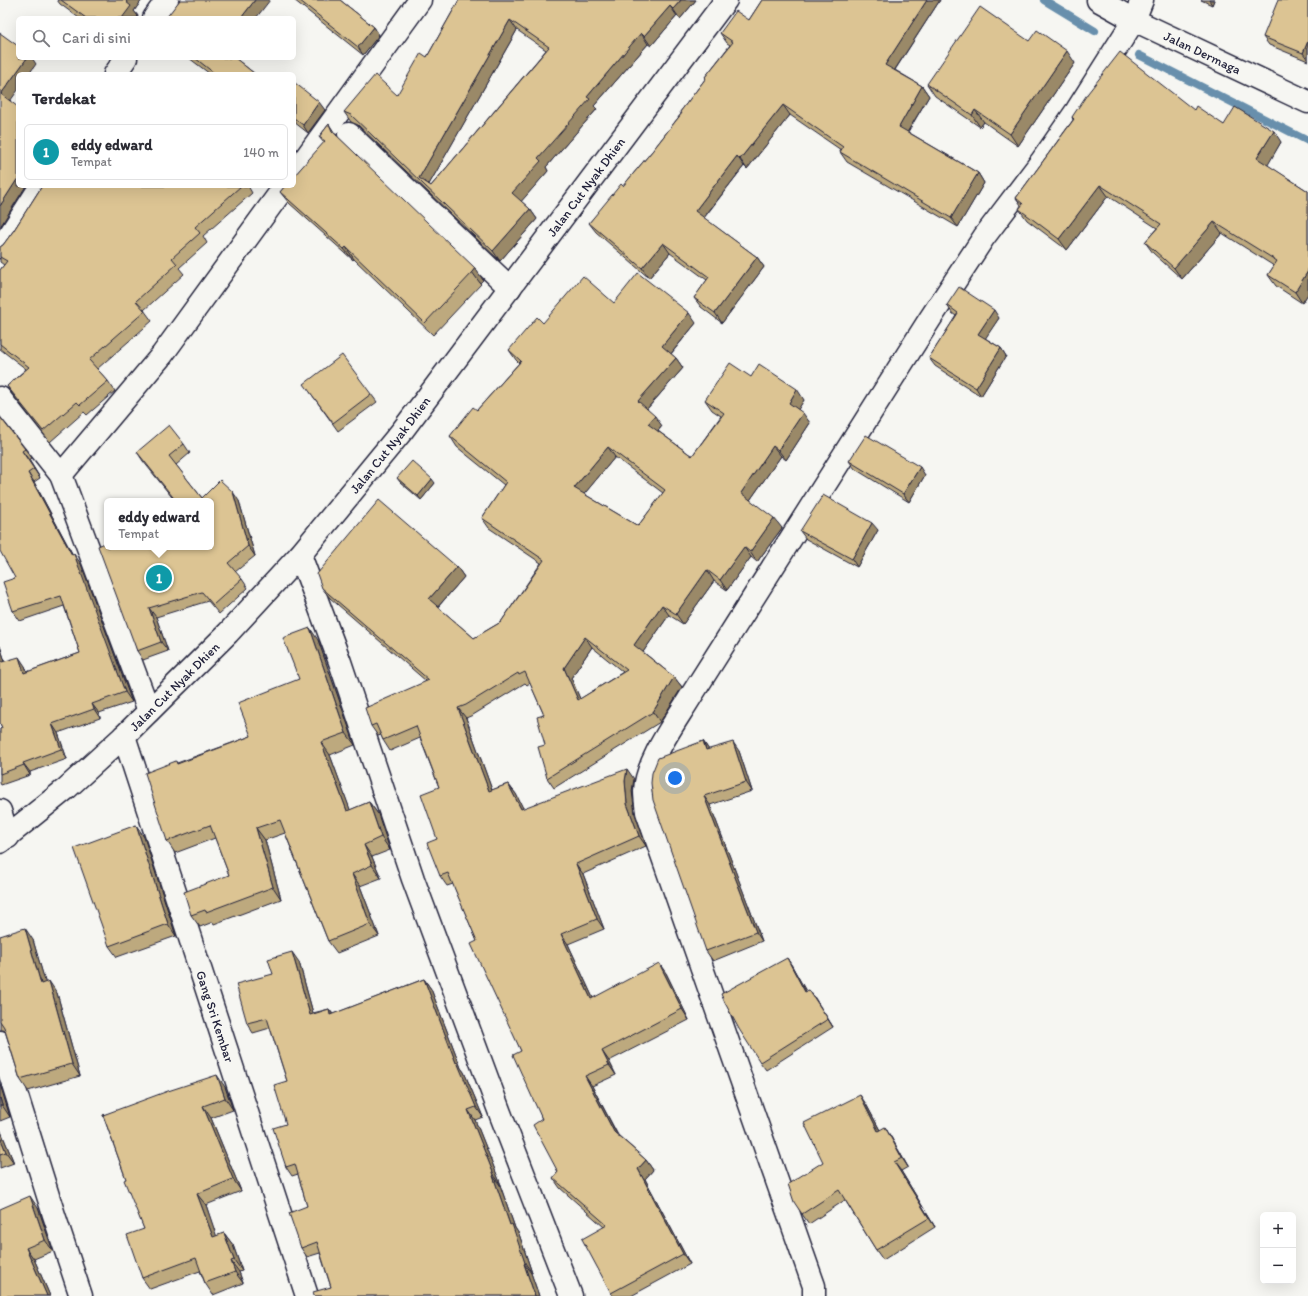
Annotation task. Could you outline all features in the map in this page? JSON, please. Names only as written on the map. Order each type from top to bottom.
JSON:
[{"type":"street","points":[[155,16],[167,0]]},
{"type":"street","points":[[296,171],[420,0]]},
{"type":"street","name":"Jalan Cut Nyak Dhien","points":[[4,840],[67,788],[124,736],[228,633],[300,555],[402,431],[726,0]]},
{"type":"street","name":"Jalan Dermaga","points":[[1098,0],[1134,20],[1308,102]]},
{"type":"street","points":[[814,1296],[814,1286],[647,812],[645,790],[648,772],[656,754],[691,696],[930,319],[984,237],[1045,156],[1134,20],[1142,0]]},
{"type":"street","points":[[116,72],[125,60]]},
{"type":"street","points":[[349,134],[510,288]]},
{"type":"street","points":[[0,247],[11,233],[40,188]]},
{"type":"street","points":[[61,475],[162,355],[284,188]]},
{"type":"street","points":[[0,398],[61,475],[149,711]]},
{"type":"street","points":[[300,555],[340,662],[413,879],[500,1113],[571,1296]]},
{"type":"street","name":"Gang Sri Kembar","points":[[124,736],[307,1296]]},
{"type":"street","points":[[0,811],[4,840]]},
{"type":"street","points":[[0,1042],[54,1215],[82,1296]]},
{"type":"building","points":[[61,0],[128,0],[126,2],[131,6],[124,16],[83,16]]},
{"type":"building","points":[[180,0],[255,0],[243,16],[168,16]]},
{"type":"building","points":[[299,0],[340,0],[374,27],[358,47]]},
{"type":"building","points":[[459,0],[681,0],[673,9],[670,6],[644,36],[641,33],[587,97],[590,99],[538,158],[541,161],[512,193],[530,209],[493,251],[351,115],[344,112],[375,75],[397,95],[421,53],[427,57]],"holes":[[[510,20],[549,47],[431,186],[419,178]]]},
{"type":"building","points":[[762,0],[927,0],[885,65],[922,86],[899,127],[978,173],[951,218],[840,152],[843,147],[783,105],[740,159],[737,156],[695,211],[757,257],[715,313],[694,298],[709,277],[663,243],[642,268],[589,223],[621,184],[623,186],[653,150],[682,113],[680,112],[706,78],[705,77],[733,42],[720,33],[736,11],[749,20]]},
{"type":"building","points":[[1278,0],[1308,0],[1308,41],[1303,53],[1263,37]]},
{"type":"building","points":[[980,7],[1029,41],[1037,30],[1067,51],[1010,134],[975,110],[972,115],[927,84]]},
{"type":"building","points":[[0,33],[16,45],[16,60],[26,60],[1,94],[16,105],[16,181],[0,206]]},
{"type":"building","points":[[1120,52],[1194,110],[1196,106],[1224,125],[1235,107],[1274,131],[1257,158],[1308,191],[1308,271],[1295,292],[1268,275],[1277,261],[1214,222],[1174,268],[1145,242],[1161,224],[1100,185],[1059,239],[1019,209],[1023,204],[1016,198],[1074,119],[1072,117],[1088,93]]},
{"type":"building","points":[[198,60],[238,60],[252,72],[213,72]]},
{"type":"building","points":[[296,84],[319,102],[303,125],[296,120]]},
{"type":"building","points":[[329,124],[332,131],[475,268],[473,272],[425,323],[346,247],[344,249],[280,192],[283,188],[296,188],[296,174],[325,141],[319,137]]},
{"type":"building","points":[[41,188],[239,188],[195,227],[200,233],[172,258],[177,264],[136,301],[145,311],[89,360],[108,381],[80,405],[77,402],[43,431],[7,386],[29,367],[0,344],[0,270],[7,261],[0,257],[0,247],[14,230]]},
{"type":"building","points":[[638,273],[689,313],[662,346],[676,358],[638,401],[655,416],[648,424],[692,456],[724,413],[705,400],[730,363],[751,377],[759,364],[797,389],[789,403],[803,413],[778,450],[773,446],[741,493],[774,518],[750,552],[744,547],[720,580],[707,570],[676,614],[662,605],[634,645],[674,677],[653,712],[547,778],[538,747],[545,745],[537,717],[544,715],[525,672],[519,675],[518,673],[466,705],[458,708],[489,791],[508,784],[521,809],[627,769],[625,781],[627,804],[639,836],[576,864],[597,919],[561,934],[591,999],[659,963],[682,1009],[602,1051],[609,1065],[585,1076],[614,1132],[646,1160],[638,1169],[683,1254],[611,1293],[582,1239],[607,1225],[553,1178],[558,1172],[533,1125],[542,1119],[513,1055],[521,1051],[471,944],[477,941],[448,873],[440,876],[427,843],[437,839],[421,794],[439,787],[416,726],[383,740],[376,724],[371,726],[365,708],[429,680],[322,588],[317,574],[379,500],[457,567],[429,599],[474,638],[501,622],[544,560],[482,518],[506,482],[450,436],[473,407],[477,410],[521,361],[509,350],[537,317],[543,323],[583,276],[614,303]],"holes":[[[608,447],[665,490],[638,526],[574,488]],[[585,637],[627,670],[578,700],[564,668]]]},
{"type":"building","points":[[959,287],[994,310],[978,334],[1001,348],[976,388],[929,358],[958,313],[947,305]]},
{"type":"building","points":[[342,355],[371,394],[333,423],[304,384]]},
{"type":"building","points":[[0,417],[25,449],[22,451],[34,469],[28,473],[72,555],[74,554],[125,692],[92,704],[94,709],[52,724],[61,749],[23,763],[24,765],[0,774],[0,729],[2,728],[0,723],[0,657],[2,662],[19,657],[24,673],[80,653],[61,596],[13,611],[3,582],[15,578],[0,551]]},
{"type":"building","points":[[169,425],[184,444],[169,456],[202,498],[174,498],[137,452]]},
{"type":"building","points":[[866,435],[920,467],[903,494],[849,461]]},
{"type":"building","points":[[412,461],[432,479],[418,496],[397,478]]},
{"type":"building","points":[[220,480],[233,492],[248,546],[228,563],[242,579],[213,605],[202,592],[149,608],[161,642],[137,651],[98,546],[104,543],[104,550],[214,550],[214,498],[202,498]]},
{"type":"building","points":[[823,495],[872,523],[852,559],[800,531]]},
{"type":"building","points":[[310,628],[346,733],[321,742],[347,811],[369,802],[381,837],[364,845],[372,865],[352,874],[370,924],[328,941],[280,820],[256,828],[273,887],[206,912],[205,910],[191,915],[184,892],[229,875],[210,825],[167,841],[145,773],[176,761],[177,764],[251,736],[238,703],[299,679],[283,638]]},
{"type":"building","points":[[703,741],[706,750],[733,742],[746,782],[704,796],[756,932],[706,951],[653,800],[651,783],[652,773],[658,758]]},
{"type":"building","points":[[136,825],[168,924],[109,946],[74,848]]},
{"type":"building","points":[[25,928],[41,984],[49,981],[72,1064],[20,1079],[4,1027],[0,1021],[0,936]]},
{"type":"building","points":[[292,952],[310,1015],[329,1009],[330,1015],[424,979],[456,1063],[457,1062],[476,1107],[468,1110],[494,1175],[493,1176],[510,1225],[512,1224],[535,1296],[314,1296],[313,1292],[331,1287],[317,1242],[301,1248],[289,1213],[307,1206],[295,1164],[286,1167],[273,1128],[286,1124],[274,1085],[287,1081],[267,1018],[247,1023],[236,984],[273,974],[268,959]]},
{"type":"building","points":[[787,958],[805,992],[809,990],[828,1019],[760,1062],[739,1029],[721,994]]},
{"type":"building","points":[[217,1075],[225,1098],[203,1106],[233,1179],[197,1194],[213,1237],[224,1233],[234,1260],[231,1261],[235,1272],[205,1283],[196,1258],[142,1278],[127,1235],[144,1229],[124,1180],[126,1179],[103,1115]]},
{"type":"building","points":[[860,1095],[878,1131],[885,1127],[902,1158],[894,1162],[929,1218],[876,1250],[839,1190],[802,1214],[794,1202],[788,1184],[823,1162],[804,1123]]},
{"type":"building","points":[[0,1137],[6,1152],[0,1154]]},
{"type":"building","points":[[30,1196],[45,1240],[26,1248],[47,1296],[0,1296],[0,1209]]},
{"type":"waterway","points":[[1044,0],[1095,31]]},
{"type":"waterway","points":[[1139,55],[1308,141]]},
{"type":"place","name":"eddy edward","points":[[159,578]]}]
